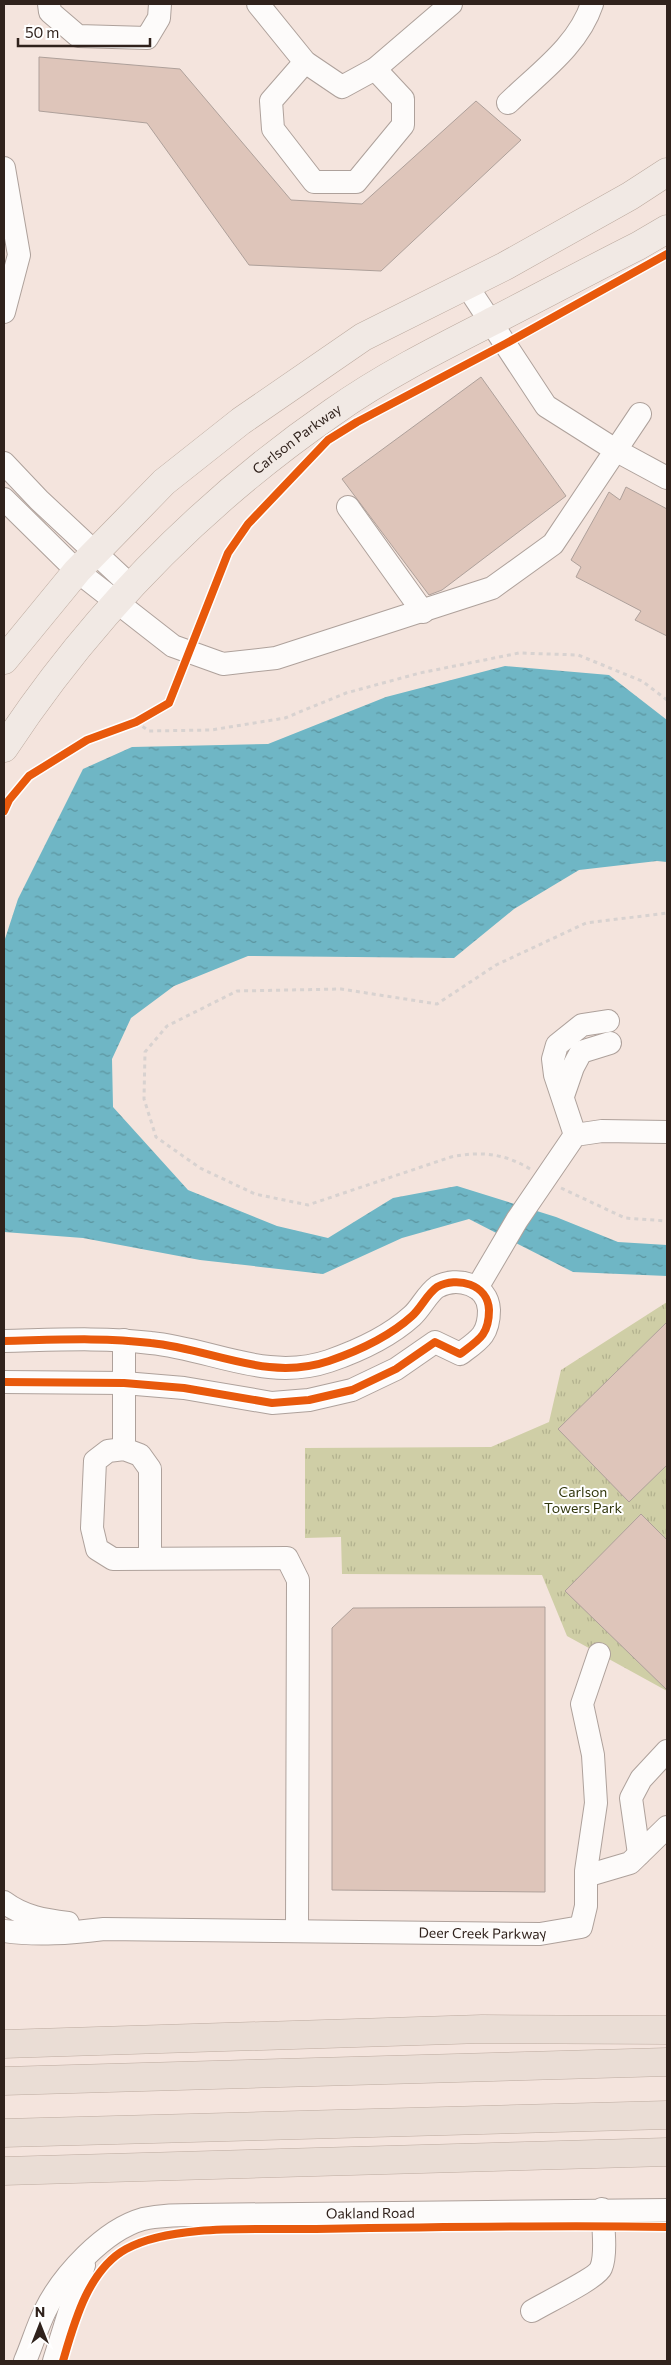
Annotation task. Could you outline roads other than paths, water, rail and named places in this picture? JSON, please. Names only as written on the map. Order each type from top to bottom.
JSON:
[{"type":"highway","points":[[4,2044],[482,2029],[667,2018]]},
{"type":"highway","points":[[482,2029],[667,2030]]},
{"type":"highway","points":[[4,2081],[667,2062]]},
{"type":"highway","points":[[4,2133],[667,2115]]},
{"type":"highway","points":[[4,2171],[667,2152]]},
{"type":"highway","points":[[560,2155],[667,2160]]},
{"type":"main road","points":[[4,660],[85,562],[164,482],[288,387],[363,337],[467,286],[630,196],[667,172]]},
{"type":"main road","name":"Carlson Parkway","points":[[4,748],[64,662],[123,594],[206,512],[302,434],[388,377],[667,229]]},
{"type":"street","points":[[49,4],[50,12],[78,36],[147,38],[159,18],[160,4]]},
{"type":"street","points":[[258,4],[306,62],[342,87],[375,69],[451,4]]},
{"type":"street","points":[[508,102],[567,48],[582,28],[592,4]]},
{"type":"street","points":[[306,62],[271,101],[273,129],[314,182],[356,182],[403,125],[403,99],[375,69]]},
{"type":"street","points":[[4,168],[19,255],[4,312]]},
{"type":"street","points":[[467,286],[546,406],[617,451],[667,478]]},
{"type":"street","points":[[4,499],[123,594],[173,646],[223,664],[276,658],[423,612],[492,588],[553,544],[640,414]]},
{"type":"street","points":[[4,463],[85,562]]},
{"type":"street","points":[[348,506],[423,612]]},
{"type":"street","points":[[574,1135],[555,1075],[553,1059],[557,1045],[582,1025],[609,1032]]},
{"type":"street","points":[[476,1288],[542,1181],[574,1135],[602,1131],[667,1132]]},
{"type":"street","points":[[4,1341],[124,1340],[181,1347],[220,1359],[261,1367],[295,1368],[327,1362],[358,1350],[412,1316],[436,1288],[454,1281],[469,1283],[482,1291],[488,1306],[489,1325],[480,1340],[460,1354],[435,1342],[412,1316]]},
{"type":"street","points":[[124,1340],[124,1449]]},
{"type":"street","points":[[4,1382],[124,1382],[184,1388],[272,1403],[309,1400],[352,1390],[396,1369],[435,1342]]},
{"type":"street","points":[[150,1559],[150,1469],[140,1456],[124,1449],[108,1451],[95,1461],[92,1528],[97,1549],[113,1559],[150,1559],[287,1558],[298,1580],[297,1931]]},
{"type":"street","name":"Deer Creek Parkway","points":[[4,1931],[23,1934],[52,1934],[104,1929],[540,1934],[581,1927],[586,1906],[586,1876],[596,1803],[593,1755],[582,1704],[599,1654]]},
{"type":"street","points":[[639,1854],[631,1798],[640,1779],[667,1751]]},
{"type":"street","points":[[586,1876],[630,1863],[667,1826]]},
{"type":"street","name":"Deer Creek Parkway","points":[[4,1902],[20,1913],[35,1918],[104,1929]]},
{"type":"street","points":[[532,2311],[591,2278],[601,2269],[603,2259],[602,2209]]},
{"type":"street","name":"Oakland Road","points":[[25,2361],[45,2311],[69,2274],[86,2256],[118,2231],[142,2220],[166,2215],[602,2209],[667,2210]]},
{"type":"street","points":[[54,2361],[86,2256]]},
{"type":"water","points":[[505,666],[609,675],[667,720],[667,862],[657,861],[579,870],[514,909],[454,958],[248,956],[174,986],[131,1018],[112,1059],[113,1107],[188,1190],[277,1226],[328,1238],[393,1198],[457,1186],[556,1217],[618,1242],[667,1245],[667,1276],[573,1272],[469,1219],[402,1238],[323,1274],[200,1260],[83,1238],[4,1232],[4,942],[18,899],[83,769],[132,747],[268,744],[386,697]]},
{"type":"park label","name":"Carlson Towers Park","points":[[583,1500]]}]
